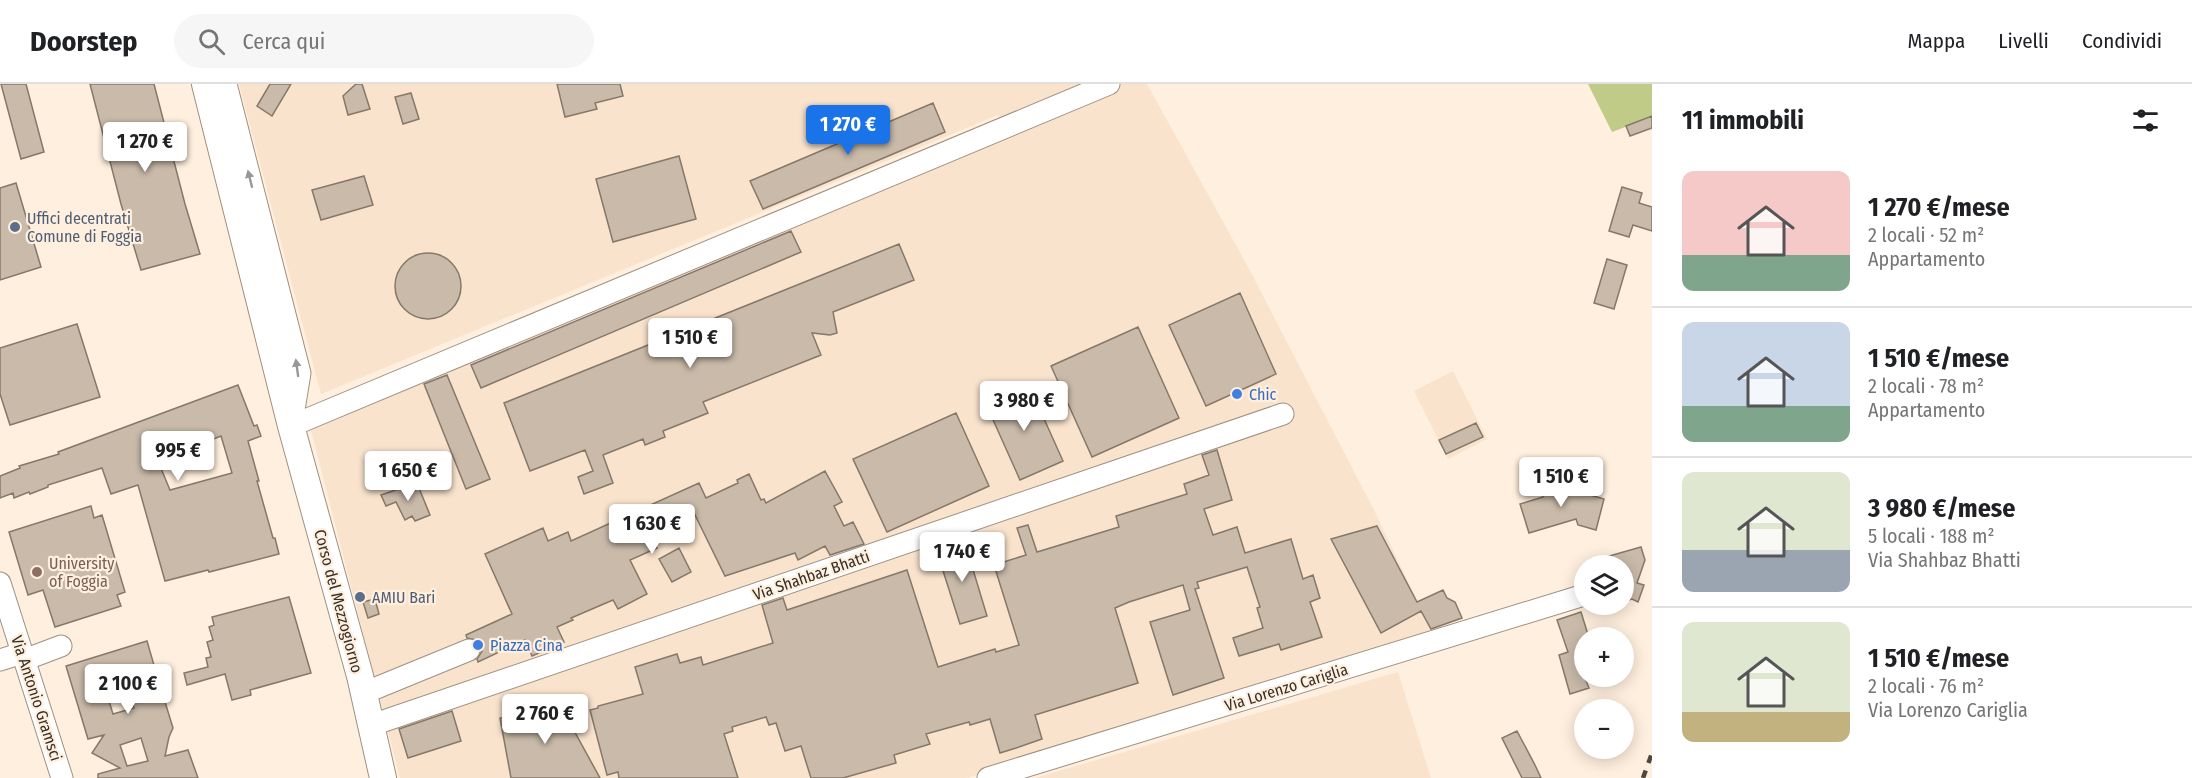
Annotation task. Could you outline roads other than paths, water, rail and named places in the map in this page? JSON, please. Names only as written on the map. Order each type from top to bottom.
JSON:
[{"type":"main road","name":"Corso del Mezzogiorno","points":[[205,84],[291,426],[364,693],[383,778]]},
{"type":"street","points":[[214,84],[240,140]]},
{"type":"street","name":"Corso del Mezzogiorno","points":[[226,84],[300,373],[291,426]]},
{"type":"street","points":[[1056,106],[1071,84]]},
{"type":"street","points":[[291,426],[1109,84]]},
{"type":"street","name":"Via Shahbaz Bhatti","points":[[372,725],[1283,414]]},
{"type":"street","name":"Via Antonio Gramsci","points":[[0,583],[62,778]]},
{"type":"street","name":"Via Lorenzo Cariglia","points":[[988,778],[1574,598]]},
{"type":"street","points":[[0,660],[23,657],[61,646]]},
{"type":"street","points":[[364,693],[469,650]]},
{"type":"railway","points":[[1643,778],[1652,753]]},
{"type":"place","name":"Uffici decentrati Comune di Foggia","points":[[15,227]]},
{"type":"place","name":"Chic","points":[[1237,394]]},
{"type":"place","name":"University of Foggia","points":[[37,572]]},
{"type":"place","name":"AMIU Bari","points":[[360,597]]},
{"type":"place","name":"Piazza Cina","points":[[478,645]]}]
